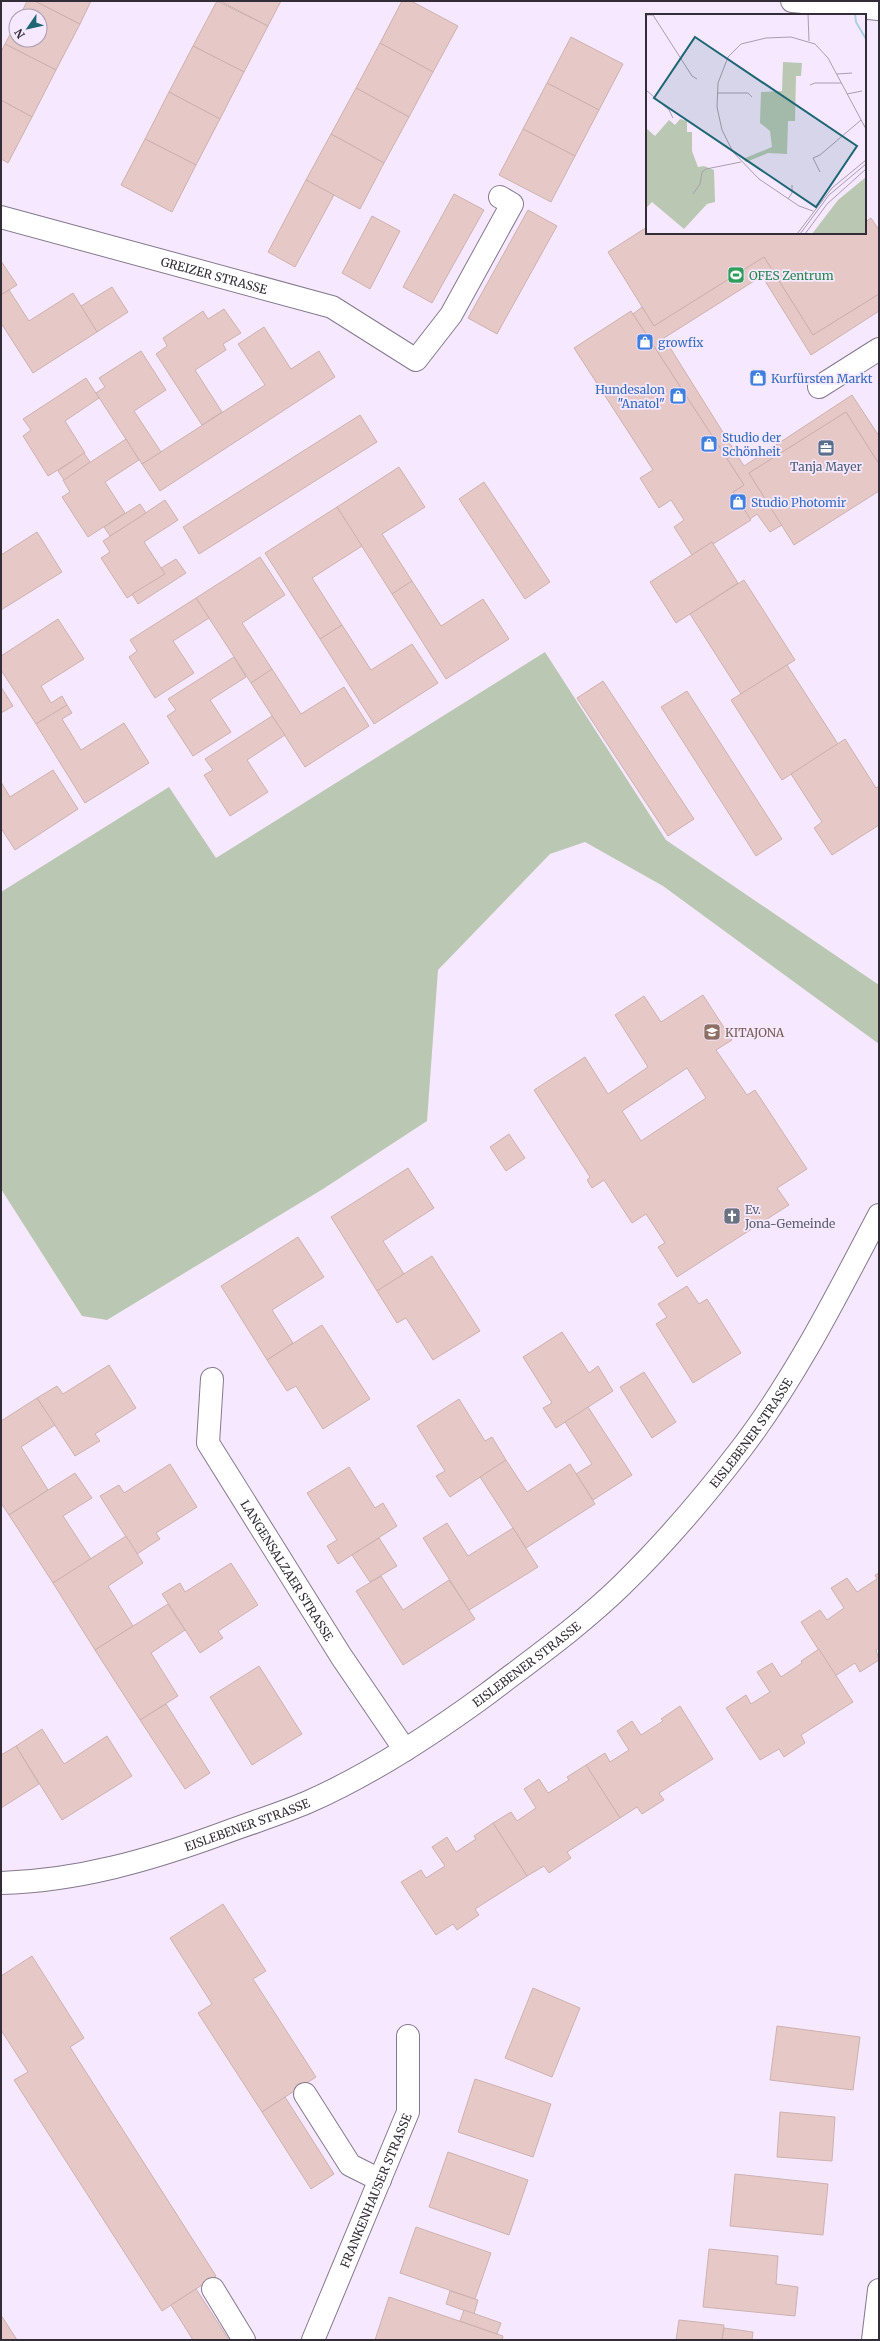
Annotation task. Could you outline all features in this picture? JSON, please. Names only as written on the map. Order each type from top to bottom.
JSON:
[{"type":"street","points":[[792,1],[879,9]]},
{"type":"street","name":"GREIZER STRASSE","points":[[1,217],[332,308],[416,360],[450,315],[512,204],[500,198]]},
{"type":"street","points":[[819,387],[879,349]]},
{"type":"street","name":"EISLEBENER STRASSE","points":[[1,1883],[62,1878],[116,1867],[196,1843],[309,1801],[405,1750],[450,1721],[548,1648],[622,1586],[684,1518],[743,1446],[794,1372],[836,1297],[879,1214]]},
{"type":"street","name":"LANGENSALZAER STRASSE","points":[[212,1379],[208,1443],[341,1656],[405,1750]]},
{"type":"street","name":"FRANKENHAUSER STRASSE","points":[[313,2340],[408,2112],[408,2036]]},
{"type":"street","points":[[305,2094],[350,2165],[380,2180]]},
{"type":"street","points":[[213,2289],[244,2340]]},
{"type":"street","points":[[873,2340],[879,2290]]},
{"type":"green space","points":[[545,652],[666,840],[879,985],[879,1044],[663,886],[585,842],[550,854],[438,970],[427,1121],[323,1189],[107,1320],[82,1316],[1,1189],[1,892],[169,787],[216,858]]},
{"type":"building","points":[[27,1],[35,1],[80,24],[56,70],[13,48],[48,48],[48,8],[24,8]]},
{"type":"building","points":[[35,1],[91,1],[80,24]]},
{"type":"building","points":[[217,1],[268,26],[244,72],[193,46]]},
{"type":"building","points":[[220,1],[281,1],[268,26]]},
{"type":"building","points":[[402,1],[411,1],[458,26],[433,72],[380,43]]},
{"type":"building","points":[[571,37],[623,64],[599,110],[547,83]]},
{"type":"building","points":[[8,38],[8,46],[5,44]]},
{"type":"building","points":[[380,43],[433,72],[409,117],[356,88]]},
{"type":"building","points":[[5,44],[8,46],[8,48],[13,48],[56,70],[32,117],[1,100],[1,52]]},
{"type":"building","points":[[193,46],[244,72],[220,119],[169,92]]},
{"type":"building","points":[[547,83],[599,110],[575,156],[523,129]]},
{"type":"building","points":[[356,88],[409,117],[384,163],[331,134]]},
{"type":"building","points":[[169,92],[220,119],[196,165],[145,139]]},
{"type":"building","points":[[1,100],[32,117],[8,163],[1,159]]},
{"type":"building","points":[[523,129],[575,156],[551,202],[499,175]]},
{"type":"building","points":[[331,134],[384,163],[360,209],[306,180]]},
{"type":"building","points":[[145,139],[196,165],[172,212],[121,185]]},
{"type":"building","points":[[306,180],[334,195],[295,267],[268,252]]},
{"type":"building","points":[[454,194],[484,210],[432,303],[403,287]]},
{"type":"building","points":[[528,210],[557,226],[497,334],[468,318]]},
{"type":"building","points":[[372,216],[400,231],[370,289],[342,273]]},
{"type":"building","points":[[871,218],[879,230],[879,294],[813,335],[764,257],[654,326],[608,252],[646,228],[646,234],[866,234],[866,221]]},
{"type":"building","points":[[764,257],[813,335],[879,294],[879,311],[811,355],[762,276],[664,338],[744,466],[852,395],[879,436],[879,464],[846,412],[749,473],[782,525],[770,532],[757,514],[750,519],[733,492],[744,485],[633,314],[642,307],[654,326]]},
{"type":"building","points":[[1,261],[17,285],[1,295]]},
{"type":"building","points":[[112,287],[128,312],[97,332],[81,306]]},
{"type":"building","points":[[9,290],[29,321],[73,293],[97,332],[33,373],[1,323],[1,295]]},
{"type":"building","points":[[224,309],[241,333],[223,344],[226,350],[195,370],[222,412],[202,425],[156,354],[167,346],[163,338],[203,311],[208,319]]},
{"type":"building","points":[[631,311],[744,485],[733,492],[751,520],[713,544],[712,542],[692,555],[674,527],[684,520],[671,500],[659,508],[640,478],[653,470],[574,348]]},
{"type":"building","points":[[264,327],[291,369],[319,351],[335,377],[160,491],[142,464],[265,385],[238,344]]},
{"type":"building","points":[[141,351],[166,390],[134,411],[161,452],[142,464],[96,393],[105,387],[99,378]]},
{"type":"building","points":[[86,378],[99,398],[65,421],[85,453],[48,476],[23,436],[31,430],[23,419]]},
{"type":"building","points":[[846,412],[879,464],[879,491],[794,545],[749,473]]},
{"type":"building","points":[[360,415],[377,442],[199,554],[183,527]]},
{"type":"building","points":[[126,439],[139,460],[105,482],[125,513],[88,537],[62,497],[70,492],[63,480]]},
{"type":"building","points":[[84,453],[90,462],[64,480],[58,471]]},
{"type":"building","points":[[399,467],[425,507],[382,534],[412,581],[392,594],[337,507]]},
{"type":"building","points":[[484,482],[550,582],[525,599],[459,499]]},
{"type":"building","points":[[165,500],[178,520],[144,542],[165,574],[127,598],[101,558],[110,552],[103,541]]},
{"type":"building","points":[[140,504],[146,513],[110,536],[104,527]]},
{"type":"building","points":[[337,507],[362,546],[312,578],[342,625],[320,639],[265,553]]},
{"type":"building","points":[[37,532],[62,572],[1,610],[1,555]]},
{"type":"building","points":[[712,542],[738,583],[676,623],[650,582]]},
{"type":"building","points":[[260,557],[285,595],[242,623],[272,669],[251,683],[196,598]]},
{"type":"building","points":[[176,559],[186,573],[138,604],[132,594],[165,574],[161,568]]},
{"type":"building","points":[[744,580],[795,660],[741,694],[690,614]]},
{"type":"building","points":[[412,581],[441,626],[483,599],[509,639],[446,679],[392,594]]},
{"type":"building","points":[[196,598],[209,618],[173,641],[194,673],[155,698],[129,657],[137,651],[130,640]]},
{"type":"building","points":[[58,619],[84,659],[41,686],[51,703],[62,696],[67,705],[36,724],[1,670],[1,656]]},
{"type":"building","points":[[342,625],[371,670],[412,644],[438,683],[374,724],[320,639]]},
{"type":"building","points":[[234,657],[246,677],[210,700],[231,732],[193,756],[167,716],[176,710],[168,699]]},
{"type":"building","points":[[787,665],[838,744],[782,780],[731,700]]},
{"type":"building","points":[[272,669],[301,714],[344,687],[369,726],[305,767],[251,683]]},
{"type":"building","points":[[603,681],[694,819],[668,836],[577,698]]},
{"type":"building","points":[[1,687],[13,706],[1,713]]},
{"type":"building","points":[[687,691],[782,839],[756,856],[661,707]]},
{"type":"building","points":[[67,705],[72,713],[62,719],[81,750],[124,723],[149,763],[85,803],[36,724]]},
{"type":"building","points":[[272,716],[285,735],[247,760],[268,792],[230,816],[204,775],[213,770],[205,759]]},
{"type":"building","points":[[845,739],[876,788],[879,786],[879,825],[832,855],[814,828],[822,822],[791,774]]},
{"type":"building","points":[[53,770],[78,809],[15,850],[1,828],[1,782],[10,797]]},
{"type":"building","points":[[703,995],[732,1040],[716,1050],[747,1095],[755,1090],[807,1169],[777,1188],[789,1205],[677,1277],[658,1247],[665,1243],[646,1214],[632,1223],[604,1180],[592,1188],[587,1180],[590,1177],[534,1090],[585,1057],[608,1094],[648,1067],[615,1015],[644,996],[661,1022]],"holes":[[[687,1068],[706,1098],[641,1141],[622,1111]]]},
{"type":"building","points":[[509,1134],[525,1158],[506,1171],[490,1147]]},
{"type":"building","points":[[408,1168],[434,1208],[383,1241],[404,1274],[377,1291],[331,1217]]},
{"type":"building","points":[[298,1237],[324,1277],[272,1310],[293,1343],[267,1360],[221,1286]]},
{"type":"building","points":[[432,1256],[480,1331],[433,1360],[406,1318],[397,1323],[377,1291]]},
{"type":"building","points":[[687,1286],[699,1304],[707,1299],[741,1353],[693,1383],[656,1324],[667,1317],[658,1304]]},
{"type":"building","points":[[322,1325],[370,1399],[323,1429],[296,1386],[287,1391],[267,1360]]},
{"type":"building","points":[[562,1332],[589,1373],[598,1366],[613,1391],[556,1428],[543,1408],[552,1403],[523,1357]]},
{"type":"building","points":[[109,1365],[136,1408],[95,1434],[100,1441],[75,1456],[37,1398],[57,1386],[63,1394]]},
{"type":"building","points":[[644,1372],[676,1422],[652,1438],[620,1387]]},
{"type":"building","points":[[37,1398],[55,1425],[21,1447],[48,1490],[9,1515],[1,1503],[1,1421]]},
{"type":"building","points":[[459,1399],[485,1441],[492,1437],[506,1460],[450,1497],[436,1476],[445,1471],[417,1426]]},
{"type":"building","points":[[588,1407],[632,1475],[593,1500],[576,1474],[592,1464],[565,1422]]},
{"type":"building","points":[[506,1460],[527,1492],[570,1464],[595,1504],[526,1548],[480,1477]]},
{"type":"building","points":[[170,1464],[197,1507],[156,1533],[160,1539],[137,1554],[100,1496],[119,1485],[124,1493]]},
{"type":"building","points":[[349,1467],[375,1508],[383,1503],[397,1526],[338,1564],[327,1546],[337,1540],[307,1493]]},
{"type":"building","points":[[75,1473],[92,1498],[63,1516],[91,1559],[53,1583],[9,1515]]},
{"type":"building","points":[[447,1523],[468,1556],[513,1528],[538,1567],[469,1610],[423,1538]]},
{"type":"building","points":[[126,1536],[143,1563],[108,1586],[133,1626],[95,1650],[53,1583]]},
{"type":"building","points":[[379,1538],[397,1566],[370,1582],[352,1555]]},
{"type":"building","points":[[231,1563],[258,1605],[218,1631],[223,1638],[200,1653],[162,1594],[180,1583],[185,1592]]},
{"type":"building","points":[[879,1573],[879,1648],[876,1650],[879,1660],[860,1672],[855,1663],[835,1676],[801,1622],[820,1610],[827,1620],[844,1608],[831,1588],[847,1578],[857,1592],[877,1579],[875,1575]]},
{"type":"building","points":[[381,1576],[403,1610],[449,1580],[475,1619],[403,1665],[356,1591]]},
{"type":"building","points":[[168,1604],[185,1630],[151,1653],[178,1696],[140,1720],[95,1650]]},
{"type":"building","points":[[819,1649],[853,1702],[801,1735],[805,1743],[784,1757],[779,1749],[760,1760],[726,1708],[746,1695],[751,1704],[770,1692],[757,1672],[772,1663],[781,1677]]},
{"type":"building","points":[[259,1666],[302,1734],[252,1765],[210,1697]]},
{"type":"building","points":[[166,1704],[210,1773],[185,1789],[140,1720]]},
{"type":"building","points":[[680,1706],[713,1759],[659,1793],[664,1800],[642,1814],[637,1807],[620,1818],[586,1765],[605,1753],[610,1762],[629,1750],[617,1731],[632,1721],[641,1735],[663,1721],[661,1719]]},
{"type":"building","points":[[42,1729],[64,1764],[107,1736],[132,1776],[62,1820],[16,1746]]},
{"type":"building","points":[[16,1746],[39,1784],[1,1808],[1,1755]]},
{"type":"building","points":[[586,1765],[620,1818],[567,1852],[571,1858],[549,1873],[544,1866],[527,1876],[493,1823],[511,1812],[517,1821],[536,1808],[524,1789],[539,1779],[548,1793],[569,1780],[567,1777]]},
{"type":"building","points":[[493,1823],[527,1876],[475,1909],[479,1915],[457,1930],[453,1924],[436,1935],[401,1882],[421,1870],[426,1878],[445,1866],[432,1847],[447,1837],[456,1852],[476,1839],[474,1836]]},
{"type":"building","points":[[223,1904],[266,1971],[253,1979],[316,2077],[262,2112],[198,2013],[212,2004],[170,1938]]},
{"type":"building","points":[[32,1956],[84,2038],[70,2047],[216,2276],[162,2311],[14,2080],[28,2072],[1,2030],[1,1976]]},
{"type":"building","points":[[533,1988],[580,2008],[552,2077],[505,2058]]},
{"type":"building","points":[[777,2026],[860,2037],[853,2090],[770,2080]]},
{"type":"building","points":[[475,2079],[551,2104],[533,2157],[458,2132]]},
{"type":"building","points":[[285,2097],[334,2174],[311,2189],[262,2112]]},
{"type":"building","points":[[780,2112],[835,2117],[832,2161],[777,2157]]},
{"type":"building","points":[[448,2152],[528,2180],[509,2235],[429,2207]]},
{"type":"building","points":[[735,2174],[828,2184],[823,2235],[730,2226]]},
{"type":"building","points":[[416,2227],[491,2253],[475,2299],[400,2273]]},
{"type":"building","points":[[709,2249],[778,2256],[776,2284],[798,2287],[795,2316],[703,2307]]},
{"type":"building","points":[[196,2289],[229,2340],[193,2340],[171,2305]]},
{"type":"building","points":[[450,2291],[478,2300],[474,2314],[446,2304]]},
{"type":"building","points":[[389,2297],[503,2336],[502,2340],[375,2340]]},
{"type":"building","points":[[464,2310],[501,2323],[497,2334],[460,2321]]},
{"type":"building","points":[[1,2315],[17,2340],[1,2340]]},
{"type":"building","points":[[679,2320],[724,2325],[722,2340],[676,2340]]},
{"type":"building","points":[[724,2328],[753,2332],[752,2340],[722,2340]]},
{"type":"place","name":"OFES Zentrum","points":[[736,275]]},
{"type":"place","name":"growfix","points":[[645,342]]},
{"type":"place","name":"Kurfürsten Markt","points":[[758,378]]},
{"type":"place","name":"Hundesalon \"Anatol\"","points":[[678,396]]},
{"type":"place","name":"Studio der Schönheit","points":[[709,444]]},
{"type":"place","name":"Tanja Mayer","points":[[826,448]]},
{"type":"place","name":"Studio Photomir","points":[[738,502]]},
{"type":"place","name":"KITAJONA","points":[[712,1032]]},
{"type":"place","name":"Ev. Jona-Gemeinde","points":[[732,1216]]}]
